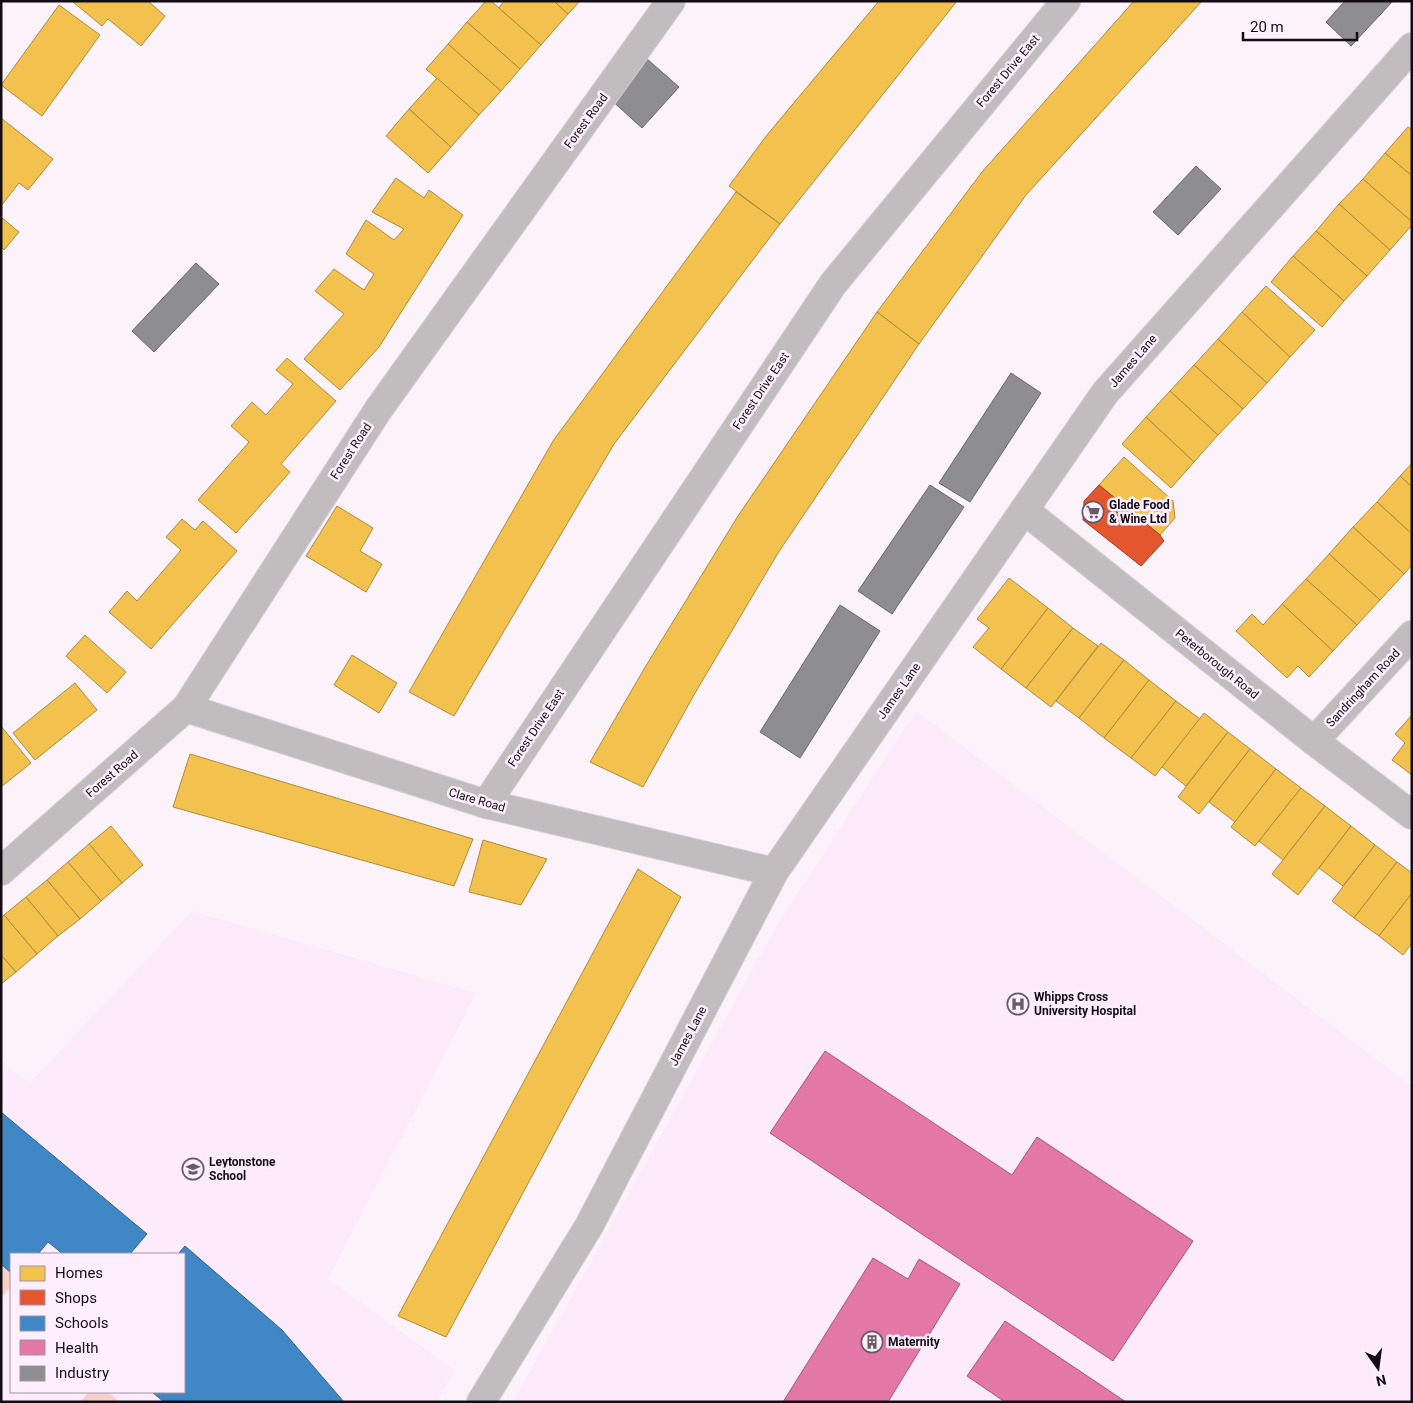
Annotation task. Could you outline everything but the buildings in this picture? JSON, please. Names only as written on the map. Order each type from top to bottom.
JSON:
[{"type":"street","name":"Forest Road","points":[[1,871],[186,708],[378,410],[671,1]]},
{"type":"street","name":"Forest Drive East","points":[[486,804],[833,284],[1066,1]]},
{"type":"street","name":"James Lane","points":[[481,1402],[589,1226],[774,872],[1105,393],[1412,47]]},
{"type":"street","name":"Peterborough Road","points":[[1024,510],[1314,741],[1412,815]]},
{"type":"street","name":"Sandringham Road","points":[[1314,741],[1412,635]]},
{"type":"street","name":"Clare Road","points":[[186,708],[486,804],[774,872]]},
{"type":"shaded area","name":"Whipps Cross University Hospital","points":[[916,711],[1412,1086],[1412,1402],[513,1402],[779,922]]},
{"type":"shaded area","name":"Leytonstone School","points":[[192,911],[476,993],[328,1279],[454,1370],[437,1402],[120,1402],[109,1393],[185,1393],[185,1253],[10,1253],[10,1393],[88,1393],[80,1402],[1,1402],[1,1061],[30,1083]]},
{"type":"shaded area","points":[[1,1264],[10,1272],[10,1287],[1,1298]]},
{"type":"shaded area","points":[[88,1393],[109,1393],[120,1402],[80,1402]]},
{"type":"place","name":"Glade Food & Wine Ltd","points":[[1093,512]]},
{"type":"place","name":"Whipps Cross University Hospital","points":[[1018,1004]]},
{"type":"place","name":"Leytonstone School","points":[[193,1169]]},
{"type":"place","name":"Maternity","points":[[872,1342]]}]
